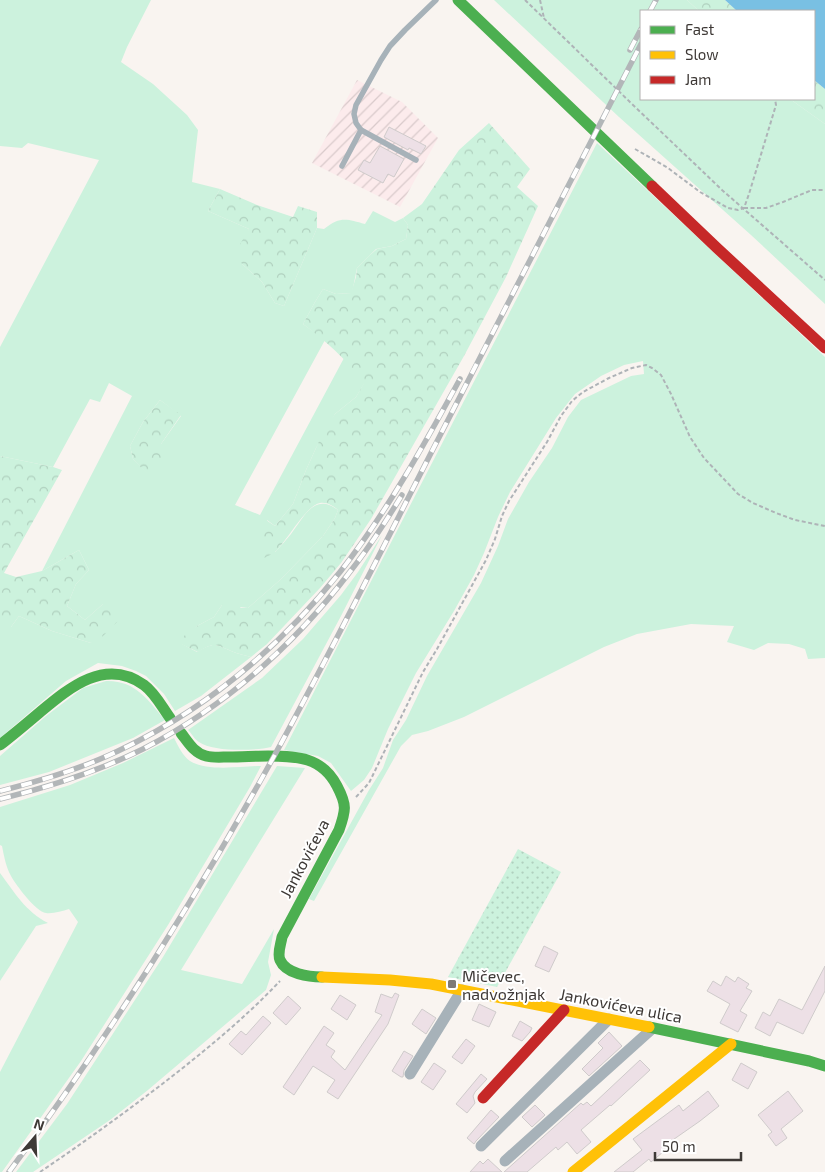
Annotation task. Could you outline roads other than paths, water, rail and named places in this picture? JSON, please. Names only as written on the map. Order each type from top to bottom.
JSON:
[{"type":"main road","points":[[458,0],[717,248],[825,348]]},
{"type":"main road","points":[[0,745],[69,689],[83,680],[99,675],[120,674],[136,680],[153,694],[170,718]]},
{"type":"main road","name":"Jankovićeva","points":[[181,733],[193,749],[208,757],[288,756],[312,761],[324,769],[339,788],[345,808],[339,830],[282,937],[280,958],[284,966],[291,971]]},
{"type":"main road","name":"Jankovićeva ulica","points":[[291,971],[312,977],[390,980],[432,984],[609,1018],[825,1066]]},
{"type":"main road","points":[[483,1098],[564,1010]]},
{"type":"main road","points":[[574,1172],[731,1044]]},
{"type":"street","points":[[410,1074],[462,990]]},
{"type":"street","points":[[481,1146],[609,1018]]},
{"type":"street","points":[[505,1161],[654,1028]]},
{"type":"lane","points":[[416,160],[361,130],[356,123],[354,114],[356,105],[390,46],[436,0]]},
{"type":"lane","points":[[342,166],[361,130]]},
{"type":"water","points":[[725,0],[825,0],[825,89],[815,81],[815,10],[736,10]]},
{"type":"railway","points":[[651,10],[656,0]]},
{"type":"railway","points":[[630,50],[640,31]]},
{"type":"railway","points":[[9,1172],[77,1076],[142,979],[262,778],[348,617],[640,46]]},
{"type":"railway","points":[[0,791],[75,769],[150,735],[211,696],[266,651],[317,600],[374,526],[433,429],[460,379]]},
{"type":"railway","points":[[0,799],[73,778],[126,757],[173,732],[229,694],[281,649],[328,600],[363,554],[402,495]]},
{"type":"place","name":"Mičevec, nadvožnjak","points":[[452,984]]}]
